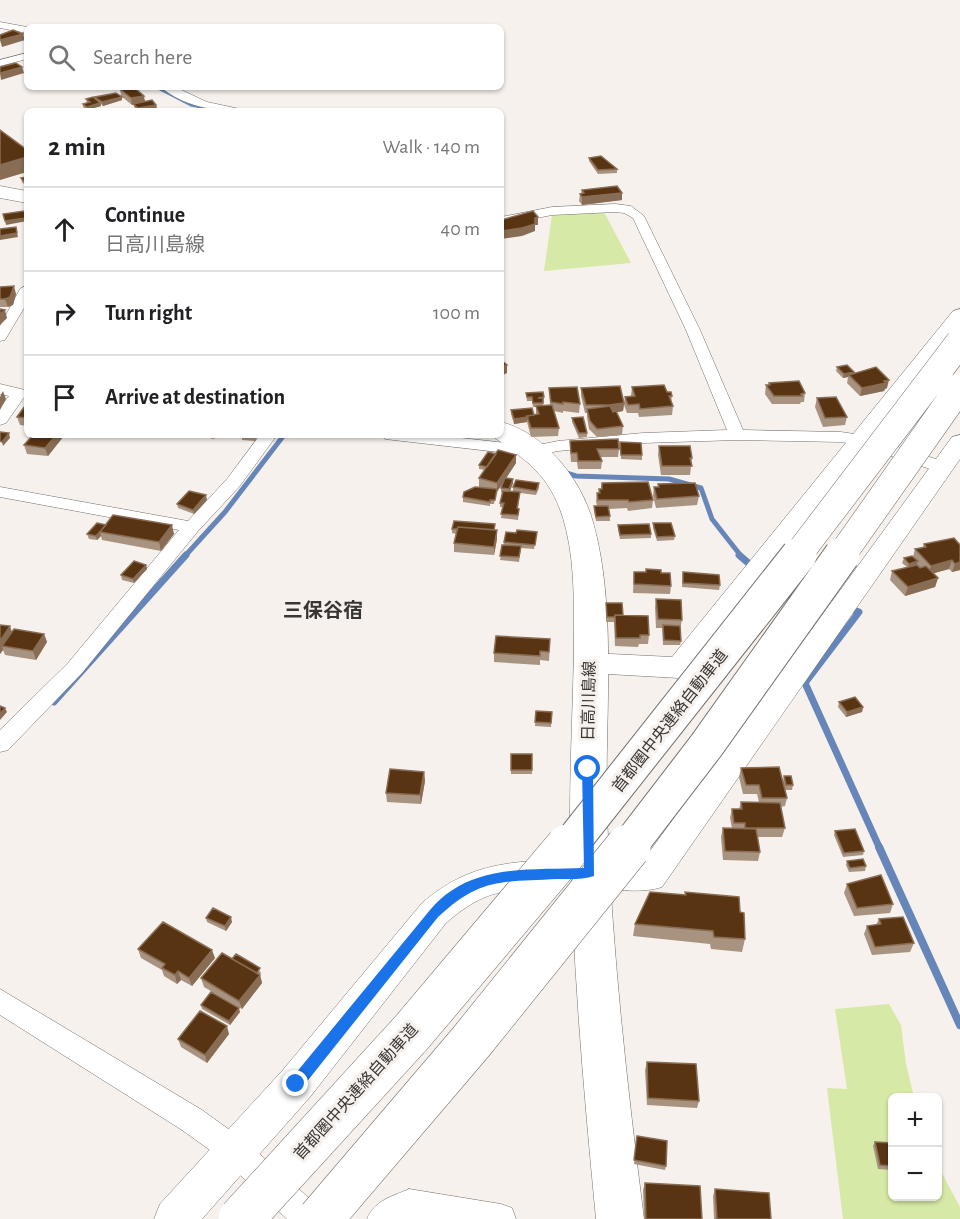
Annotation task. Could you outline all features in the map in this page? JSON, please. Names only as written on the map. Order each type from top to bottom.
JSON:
[{"type":"highway","name":"首都圏中央連絡自動車道","points":[[241,1219],[348,1105],[575,840],[727,649],[960,342]]},
{"type":"highway","points":[[320,1219],[383,1147],[618,861],[760,669],[960,387]]},
{"type":"main road","points":[[0,192],[24,196]]},
{"type":"main road","name":"日高川島線","points":[[504,432],[533,451],[559,478],[570,495],[579,526],[586,575],[590,663],[588,769],[596,1001],[620,1219]]},
{"type":"street","points":[[0,25],[24,29]]},
{"type":"street","points":[[0,63],[24,57]]},
{"type":"street","points":[[172,90],[204,105],[220,108]]},
{"type":"street","points":[[504,220],[552,211],[615,208],[627,209],[638,216],[693,330],[737,435]]},
{"type":"street","points":[[1,335],[20,317],[24,302]]},
{"type":"street","points":[[679,668],[960,315]]},
{"type":"street","points":[[0,389],[19,393],[0,420]]},
{"type":"street","points":[[418,438],[533,451],[643,438],[737,435],[841,437],[861,440],[942,467]]},
{"type":"street","points":[[0,744],[75,668],[192,527],[233,483],[267,438]]},
{"type":"street","points":[[175,1219],[296,1084],[434,914],[454,895],[475,884],[495,878],[590,872],[650,877],[960,442]]},
{"type":"street","points":[[0,492],[192,527]]},
{"type":"street","points":[[756,572],[840,608]]},
{"type":"street","points":[[590,663],[679,668],[768,710]]},
{"type":"street","points":[[0,1001],[192,1120],[235,1151],[309,1219]]},
{"type":"street","points":[[382,1219],[388,1213],[409,1204],[501,1219]]},
{"type":"green space","points":[[604,212],[631,263],[544,271],[552,215]]},
{"type":"green space","points":[[889,1004],[901,1025],[906,1064],[913,1093],[888,1093],[888,1201],[942,1201],[942,1173],[960,1207],[960,1219],[843,1219],[827,1088],[847,1089],[835,1009]]},
{"type":"building","points":[[13,30],[23,34],[0,40],[0,35]]},
{"type":"building","points":[[16,63],[22,67],[0,73],[0,67]]},
{"type":"building","points":[[121,90],[137,90],[144,96],[131,98]]},
{"type":"building","points":[[116,93],[122,97],[102,102],[95,97]]},
{"type":"building","points":[[93,97],[100,103],[87,107],[83,104],[90,102],[86,99]]},
{"type":"building","points":[[152,100],[156,105],[138,108],[133,104]]},
{"type":"building","points":[[0,130],[24,148],[24,158],[0,165]]},
{"type":"building","points":[[601,156],[617,169],[598,170],[589,158]]},
{"type":"building","points":[[617,186],[622,193],[582,197],[580,194],[584,193],[582,190]]},
{"type":"building","points":[[24,211],[24,218],[5,221],[3,214]]},
{"type":"building","points":[[533,211],[538,217],[535,218],[535,224],[504,231],[504,219]]},
{"type":"building","points":[[16,227],[17,233],[0,236],[0,229]]},
{"type":"building","points":[[14,286],[10,297],[0,299],[0,287]]},
{"type":"building","points":[[847,365],[854,372],[844,374],[837,367]]},
{"type":"building","points":[[876,367],[889,380],[884,381],[886,383],[862,388],[849,375]]},
{"type":"building","points":[[799,381],[805,393],[801,394],[802,396],[774,396],[766,385],[770,385],[769,383]]},
{"type":"building","points":[[664,385],[667,392],[671,392],[672,396],[669,396],[673,406],[640,409],[639,404],[628,405],[625,397],[635,396],[632,387]]},
{"type":"building","points":[[620,386],[624,403],[609,405],[586,405],[581,388]]},
{"type":"building","points":[[577,387],[580,404],[551,402],[549,388]]},
{"type":"building","points":[[543,392],[544,397],[538,398],[543,398],[543,403],[533,403],[532,397],[527,397],[526,393]]},
{"type":"building","points":[[836,397],[847,417],[825,418],[817,398]]},
{"type":"building","points":[[552,405],[559,428],[531,428],[527,416],[539,414],[536,406]]},
{"type":"building","points":[[610,406],[613,412],[616,411],[623,426],[597,429],[590,421],[587,409]]},
{"type":"building","points":[[24,407],[24,418],[17,417]]},
{"type":"building","points":[[532,408],[534,415],[514,419],[511,410]]},
{"type":"building","points":[[583,417],[587,433],[579,433],[572,418]]},
{"type":"building","points":[[0,432],[9,433],[2,442],[0,441]]},
{"type":"building","points":[[30,438],[53,438],[45,448],[24,445]]},
{"type":"building","points":[[618,439],[619,449],[597,449],[602,461],[578,461],[577,453],[571,453],[570,441]]},
{"type":"building","points":[[620,442],[641,443],[642,455],[621,455]]},
{"type":"building","points":[[659,446],[690,446],[692,466],[662,466]]},
{"type":"building","points":[[498,450],[516,455],[497,483],[479,478]]},
{"type":"building","points":[[488,452],[496,454],[487,467],[479,465]]},
{"type":"building","points":[[505,478],[513,479],[509,489],[501,488]]},
{"type":"building","points":[[516,480],[539,483],[536,491],[513,487]]},
{"type":"building","points":[[648,482],[653,500],[629,502],[628,500],[598,500],[597,493],[600,493],[599,489],[602,489],[602,483]]},
{"type":"building","points":[[695,483],[699,496],[657,499],[654,487],[659,487],[658,484]]},
{"type":"building","points":[[475,487],[497,489],[495,500],[490,500],[490,502],[463,497],[464,492]]},
{"type":"building","points":[[189,491],[206,495],[193,510],[177,504]]},
{"type":"building","points":[[503,491],[520,492],[518,515],[501,514],[504,503],[500,503]]},
{"type":"building","points":[[594,506],[608,506],[610,516],[596,517]]},
{"type":"building","points":[[113,515],[172,525],[159,542],[100,532]]},
{"type":"building","points":[[454,521],[495,524],[494,530],[458,527],[452,529]]},
{"type":"building","points":[[97,523],[106,525],[96,536],[87,534]]},
{"type":"building","points":[[653,523],[671,523],[675,536],[657,537]]},
{"type":"building","points":[[649,524],[651,534],[620,535],[618,525]]},
{"type":"building","points":[[458,527],[497,530],[494,547],[454,543]]},
{"type":"building","points":[[517,530],[537,532],[535,545],[504,542],[506,532],[516,533]]},
{"type":"building","points":[[954,538],[960,545],[960,562],[955,564],[952,560],[931,566],[915,549],[926,547],[924,544]]},
{"type":"building","points":[[502,545],[521,546],[519,557],[500,556]]},
{"type":"building","points":[[912,556],[918,561],[909,564],[904,558]]},
{"type":"building","points":[[134,561],[146,565],[133,579],[121,575]]},
{"type":"building","points":[[917,565],[920,568],[926,566],[938,578],[908,587],[892,571]]},
{"type":"building","points":[[646,569],[670,573],[671,586],[634,584],[634,572],[646,572]]},
{"type":"building","points":[[683,572],[719,575],[720,585],[683,583]]},
{"type":"building","points":[[656,599],[681,600],[682,620],[658,619]]},
{"type":"building","points":[[606,603],[622,603],[623,615],[607,617]]},
{"type":"building","points":[[615,615],[648,616],[649,635],[640,635],[640,638],[616,638]]},
{"type":"building","points":[[0,625],[10,626],[0,641]]},
{"type":"building","points":[[663,625],[680,626],[681,641],[664,640]]},
{"type":"building","points":[[14,629],[44,634],[33,651],[2,646]]},
{"type":"building","points":[[496,636],[550,639],[549,652],[540,651],[540,656],[494,653]]},
{"type":"building","points":[[855,697],[863,707],[847,712],[839,702]]},
{"type":"building","points":[[536,711],[552,712],[551,723],[535,722]]},
{"type":"building","points":[[511,754],[532,754],[532,770],[511,770]]},
{"type":"building","points":[[779,767],[787,798],[762,798],[759,785],[746,785],[741,768]]},
{"type":"building","points":[[390,769],[424,772],[420,795],[386,793]]},
{"type":"building","points":[[784,776],[791,776],[793,785],[786,785]]},
{"type":"building","points":[[741,802],[780,803],[785,828],[745,828],[745,823],[734,823],[732,809],[742,809]]},
{"type":"building","points":[[723,828],[756,829],[760,852],[725,851]]},
{"type":"building","points":[[855,829],[864,851],[844,853],[835,831]]},
{"type":"building","points":[[863,859],[866,866],[850,868],[847,861]]},
{"type":"building","points":[[881,875],[893,904],[857,908],[847,884]]},
{"type":"building","points":[[650,892],[686,895],[685,892],[739,897],[740,912],[744,913],[745,939],[714,937],[713,931],[635,924]]},
{"type":"building","points":[[213,908],[231,917],[225,926],[206,918]]},
{"type":"building","points":[[903,917],[914,943],[875,947],[867,926],[881,924],[879,919]]},
{"type":"building","points":[[163,922],[212,950],[189,978],[178,971],[175,975],[162,968],[165,964],[138,949]]},
{"type":"building","points":[[222,953],[260,975],[239,1001],[201,978]]},
{"type":"building","points":[[236,954],[260,968],[257,973],[232,959]]},
{"type":"building","points":[[211,992],[239,1008],[229,1021],[201,1005]]},
{"type":"building","points":[[200,1011],[227,1026],[205,1055],[178,1039]]},
{"type":"building","points":[[647,1062],[696,1064],[699,1101],[648,1098]]},
{"type":"building","points":[[637,1136],[667,1141],[666,1166],[634,1160]]},
{"type":"building","points":[[875,1142],[888,1143],[888,1166],[880,1165]]},
{"type":"building","points":[[645,1183],[700,1186],[702,1219],[646,1219]]},
{"type":"building","points":[[715,1189],[769,1193],[771,1219],[717,1219]]},
{"type":"waterway","points":[[162,90],[191,105],[206,108]]},
{"type":"waterway","points":[[185,556],[225,512],[282,438]]},
{"type":"waterway","points":[[563,472],[576,476],[669,479],[701,488],[712,519],[741,556]]},
{"type":"waterway","points":[[54,702],[186,555]]},
{"type":"waterway","points":[[739,555],[753,567]]},
{"type":"waterway","points":[[848,608],[859,612],[805,683],[880,849]]},
{"type":"waterway","points":[[879,847],[960,1025]]},
{"type":"district","name":"三保谷宿","points":[[323,611]]},
{"type":"route","points":[[296,1084],[434,914],[454,895],[475,884],[495,878],[590,872],[588,769]]}]
